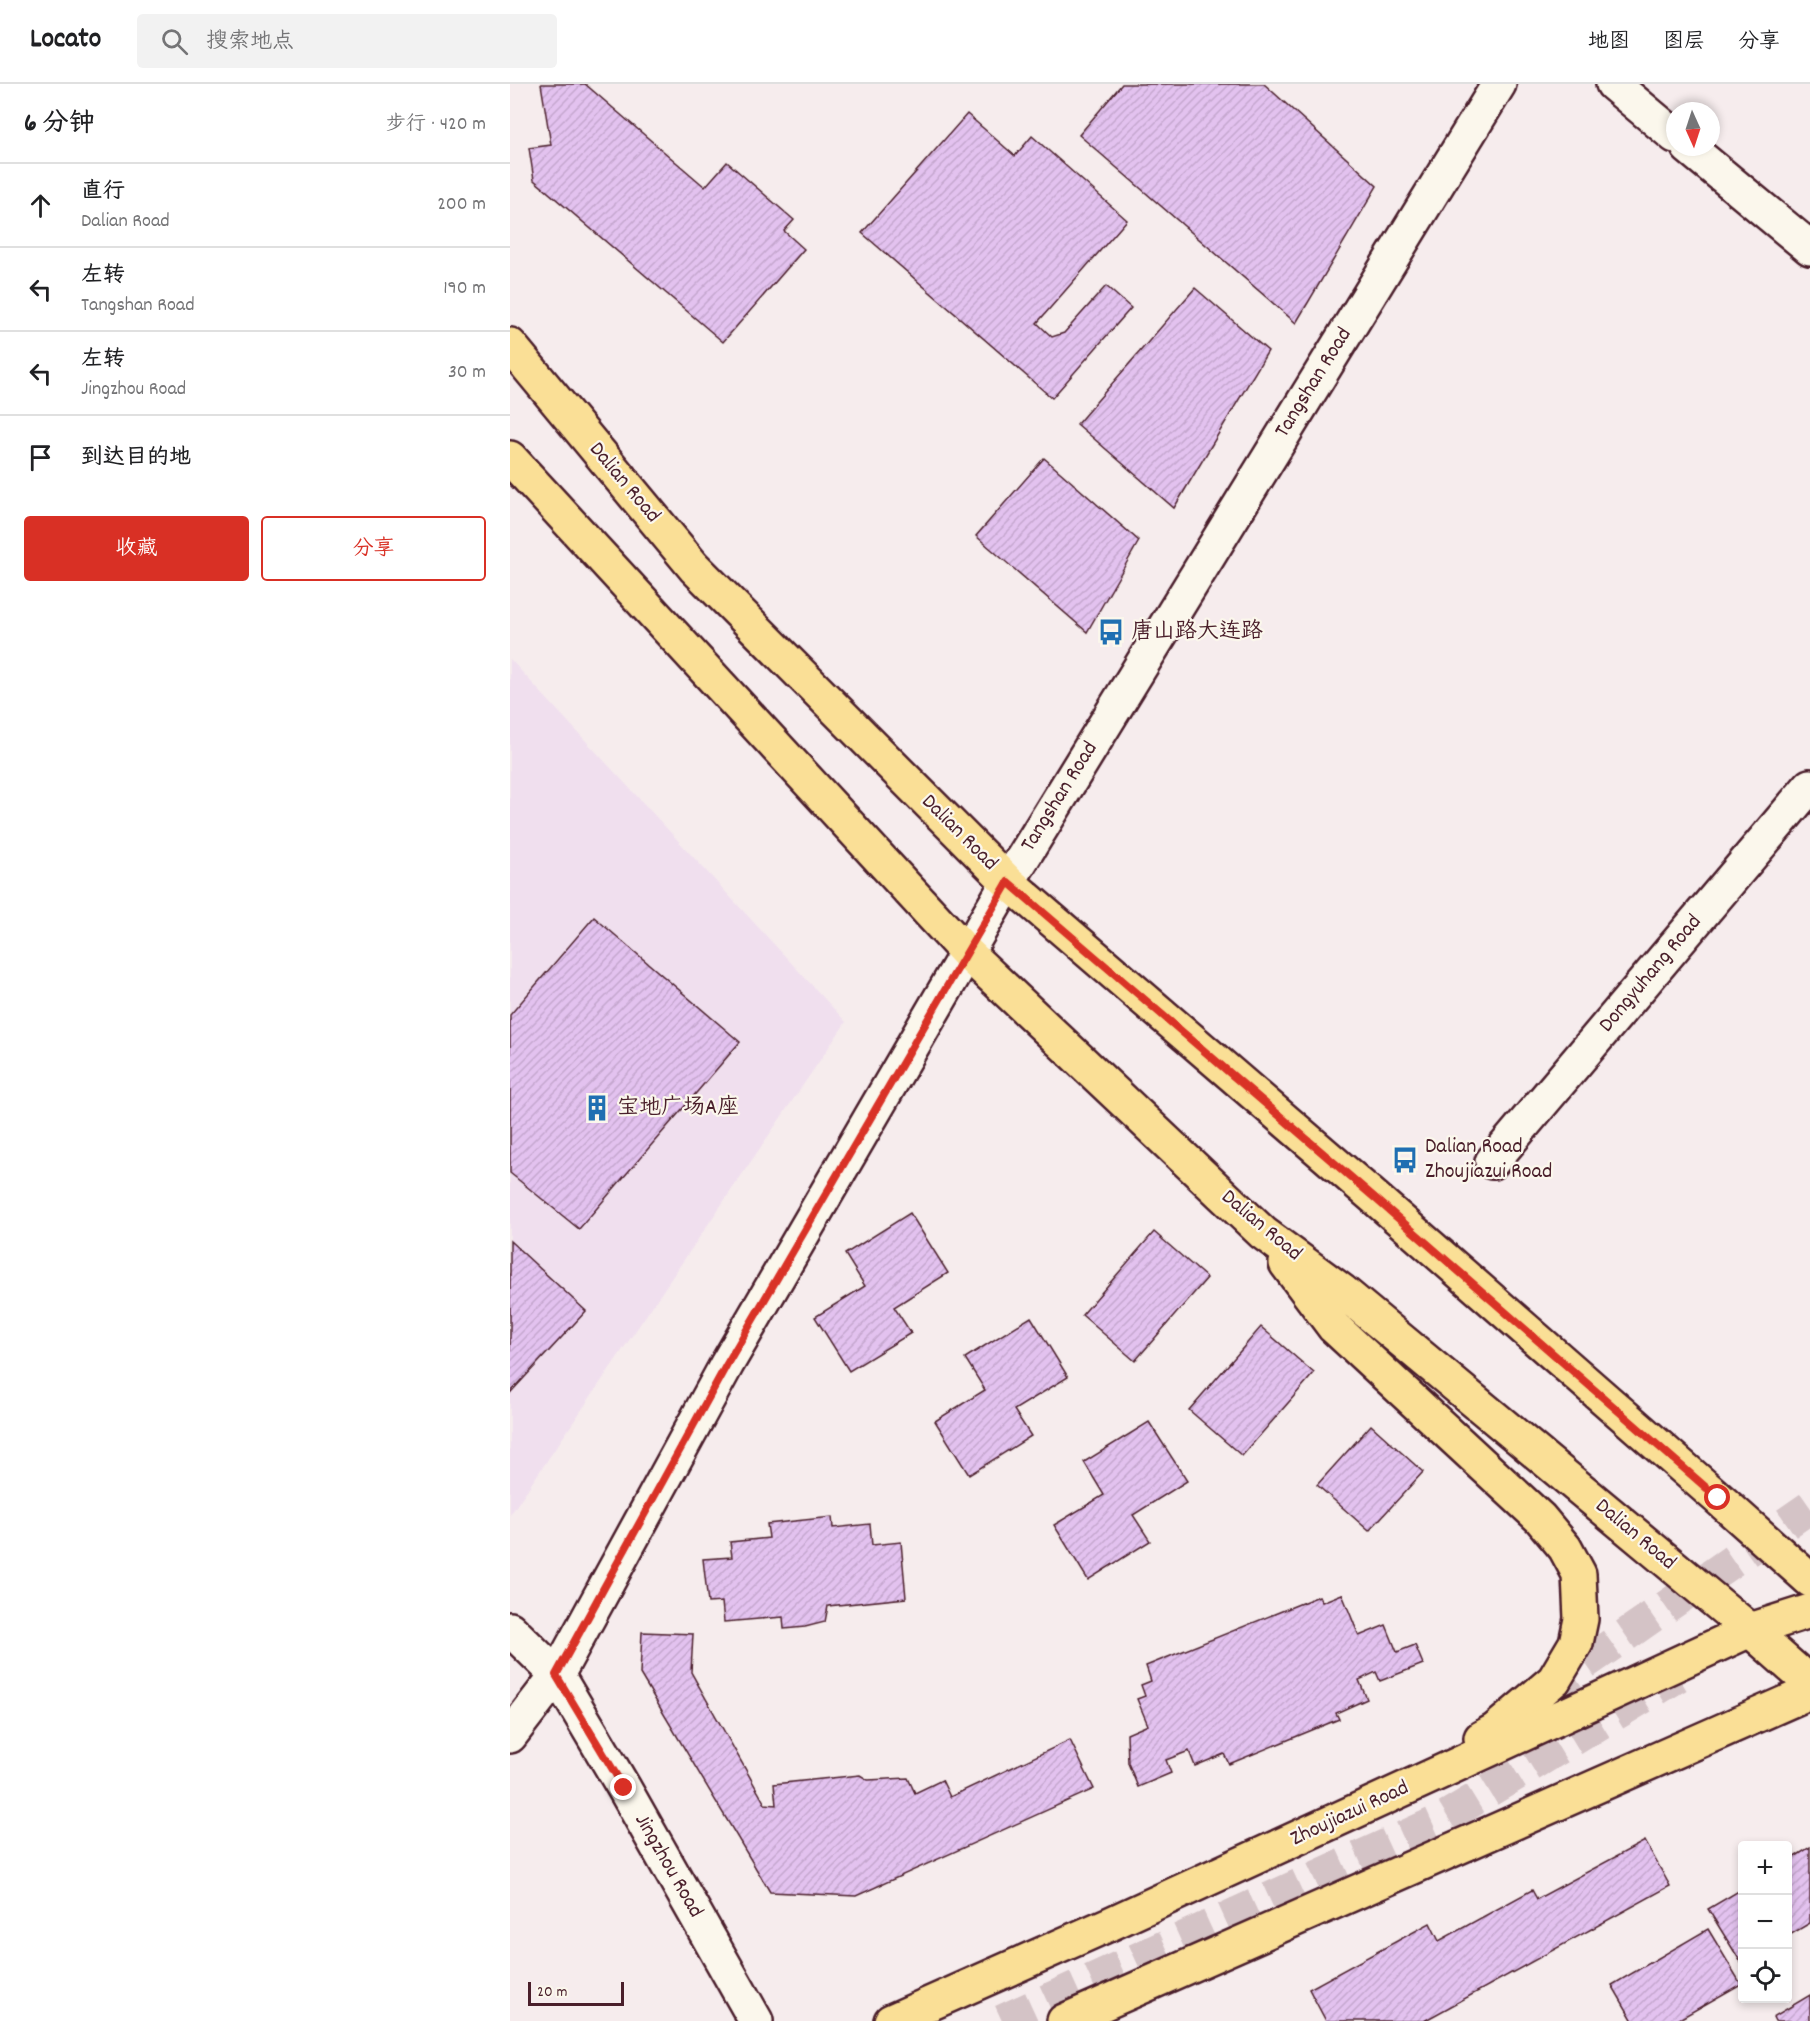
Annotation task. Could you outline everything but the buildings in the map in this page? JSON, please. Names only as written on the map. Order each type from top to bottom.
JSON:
[{"type":"main road","name":"Dalian Road","points":[[510,345],[694,567],[1008,882],[1366,1190],[1810,1580]]},
{"type":"main road","name":"Dalian Road","points":[[510,458],[967,953],[1263,1233],[1342,1291],[1750,1630],[1810,1683]]},
{"type":"main road","points":[[1263,1233],[1334,1327],[1540,1518],[1565,1548],[1579,1574],[1581,1619],[1576,1643],[1554,1680],[1495,1730],[1363,1808]]},
{"type":"main road","name":"Zhoujiazui Road","points":[[891,2021],[1110,1924],[1750,1630],[1810,1611]]},
{"type":"main road","points":[[1064,2021],[1810,1692]]},
{"type":"street","name":"Tangshan Road","points":[[510,1736],[556,1675],[727,1364],[1008,882],[1499,84]]},
{"type":"street","points":[[1613,84],[1666,128]]},
{"type":"street","points":[[1699,156],[1810,248]]},
{"type":"street","name":"Dongyuhang Road","points":[[1492,1162],[1810,786]]},
{"type":"street","name":"Jingzhou Road","points":[[510,1629],[556,1675],[624,1788],[756,2021]]},
{"type":"shaded area","points":[[510,659],[846,1022],[510,1515]]},
{"type":"tunnel","points":[[1545,1691],[1810,1507]]},
{"type":"tunnel","points":[[1002,2021],[1439,1821],[1678,1676]]},
{"type":"place","name":"唐山路大连路","points":[[1111,632]]},
{"type":"place","name":"宝地广场A座","points":[[597,1108]]},
{"type":"place","name":"Dalian Road Zhoujiazui Road","points":[[1405,1160]]},
{"type":"route","points":[[624,1788],[556,1675],[727,1364],[1008,882],[1375,1198],[1718,1498]]}]
